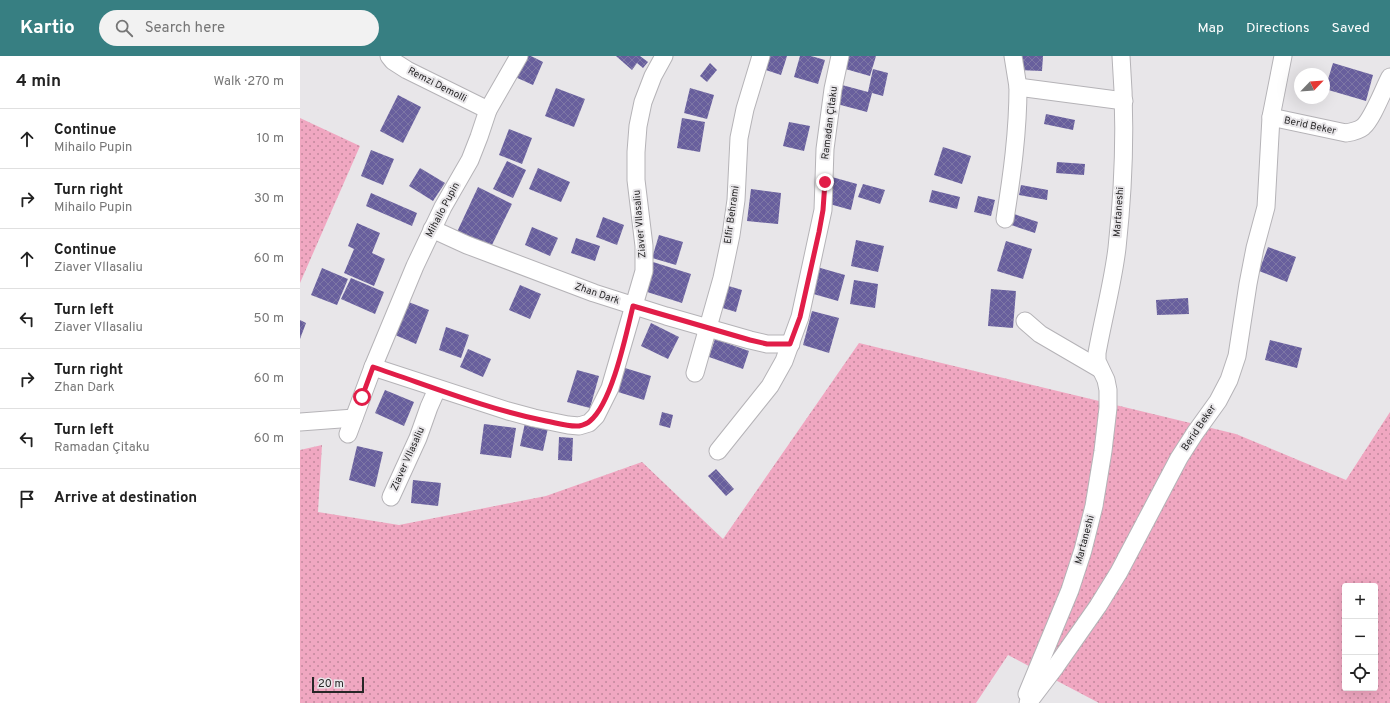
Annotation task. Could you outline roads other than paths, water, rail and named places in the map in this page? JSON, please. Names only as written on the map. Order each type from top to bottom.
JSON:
[{"type":"street","name":"Remzi Demolli","points":[[389,56],[393,61],[407,70],[488,110]]},
{"type":"street","name":"Mihailo Pupin","points":[[300,422],[351,426],[373,367],[415,266],[442,207],[470,160],[488,110],[519,56]]},
{"type":"street","name":"Ziaver Vllasaliu","points":[[391,497],[418,438],[437,389],[508,412],[568,425],[579,426],[588,423],[596,416],[610,388],[644,271],[644,246],[636,180],[638,126],[643,102],[653,76],[664,56]]},
{"type":"street","name":"Elfir Behrami","points":[[695,373],[722,278],[731,235],[736,200],[740,138],[745,109],[761,56]]},
{"type":"street","name":"Ramadan Çitaku","points":[[718,451],[770,386],[784,361],[800,317],[823,210],[825,149],[833,89],[840,56]]},
{"type":"street","points":[[1005,219],[1018,121],[1018,87],[1013,56]]},
{"type":"street","name":"Martaneshi","points":[[1023,703],[1070,590],[1083,550],[1094,506],[1103,451],[1108,408],[1108,390],[1106,380],[1097,360],[1097,353],[1117,242],[1124,138],[1122,56]]},
{"type":"street","name":"Berid Beker","points":[[1028,703],[1098,606],[1118,572],[1179,458],[1218,401],[1229,380],[1237,356],[1255,248],[1266,207],[1271,117],[1283,56]]},
{"type":"street","name":"Berid Beker","points":[[1271,117],[1346,133],[1354,132],[1362,128],[1368,122],[1390,77]]},
{"type":"street","points":[[1018,87],[1124,101]]},
{"type":"street","name":"Zhan Dark","points":[[432,229],[467,245],[565,283],[633,306],[750,340],[767,344],[790,344]]},
{"type":"street","points":[[1025,321],[1040,334],[1100,369]]},
{"type":"street","points":[[373,367],[437,389]]}]
